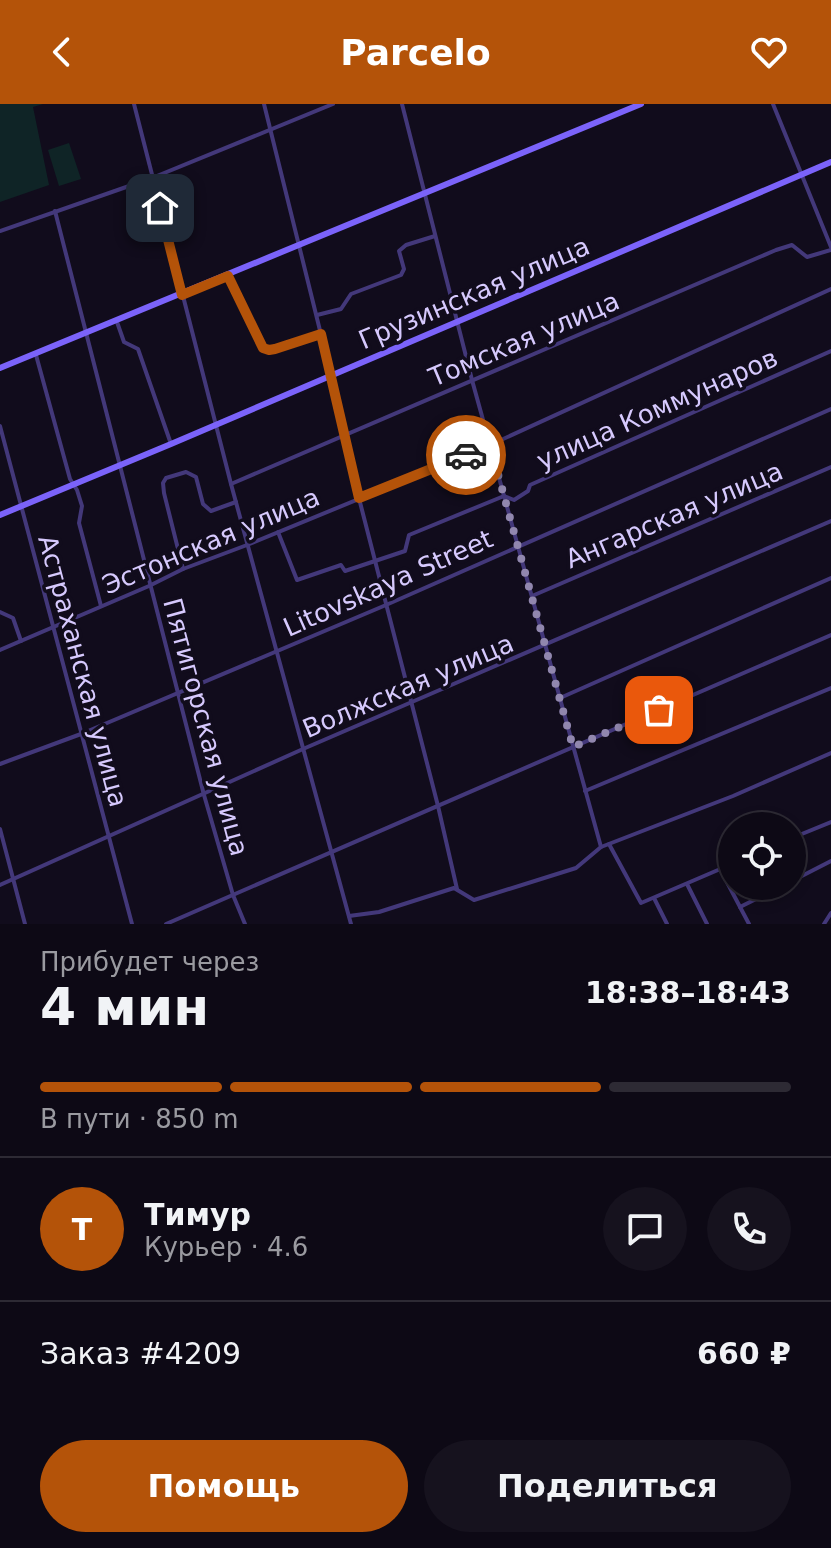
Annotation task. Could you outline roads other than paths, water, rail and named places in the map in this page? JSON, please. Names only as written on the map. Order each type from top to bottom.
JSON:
[{"type":"main road","points":[[0,368],[87,335],[641,104]]},
{"type":"main road","name":"Грузинская улица","points":[[0,515],[831,162]]},
{"type":"street","points":[[134,104],[247,545],[351,924]]},
{"type":"street","points":[[264,104],[317,315],[343,436],[457,889]]},
{"type":"street","points":[[0,231],[152,178],[333,104]]},
{"type":"street","points":[[402,104],[472,380],[601,847]]},
{"type":"street","points":[[773,104],[831,249]]},
{"type":"street","name":"Пятигорская улица","points":[[55,211],[204,795],[233,895],[245,924]]},
{"type":"street","points":[[317,315],[341,309],[351,294],[401,275],[404,269],[399,251],[406,245],[435,236]]},
{"type":"street","name":"Томская улица","points":[[231,484],[785,247],[792,245],[807,257],[831,249]]},
{"type":"street","points":[[228,276],[263,348],[275,349],[321,334]]},
{"type":"street","name":"Эстонская улица","points":[[0,650],[183,569],[490,445],[831,289]]},
{"type":"street","points":[[117,322],[124,342],[138,349],[171,444]]},
{"type":"street","name":"улица Коммунаров","points":[[278,532],[297,580],[341,565],[345,571],[405,551],[409,535],[504,496],[514,500],[528,491],[530,485],[831,351]]},
{"type":"street","points":[[36,355],[70,479],[82,506],[79,523],[101,606]]},
{"type":"street","name":"Litovskaya Street","points":[[0,764],[81,734],[277,652],[831,409]]},
{"type":"street","name":"Астраханская улица","points":[[0,426],[132,924]]},
{"type":"street","name":"Ангарская улица","points":[[532,596],[831,467]]},
{"type":"street","points":[[183,569],[164,493],[166,478],[186,472],[196,477],[203,504],[211,511],[236,502]]},
{"type":"street","name":"Волжская улица","points":[[0,885],[303,749],[546,647],[831,521]]},
{"type":"street","points":[[560,698],[831,578]]},
{"type":"street","points":[[0,612],[13,618],[21,641]]},
{"type":"street","points":[[166,924],[831,635]]},
{"type":"street","points":[[585,791],[831,688]]},
{"type":"street","points":[[349,916],[379,912],[454,888],[474,900],[576,868],[601,847],[733,796],[831,753]]},
{"type":"street","points":[[806,832],[831,822]]},
{"type":"street","points":[[0,829],[25,924]]},
{"type":"street","points":[[609,844],[641,903],[718,870]]},
{"type":"street","points":[[806,874],[831,861]]},
{"type":"street","points":[[687,884],[707,924]]},
{"type":"street","points":[[654,898],[667,924]]},
{"type":"street","points":[[736,900],[749,924]]},
{"type":"street","points":[[740,907],[754,900]]},
{"type":"street","points":[[824,924],[831,913]]}]
